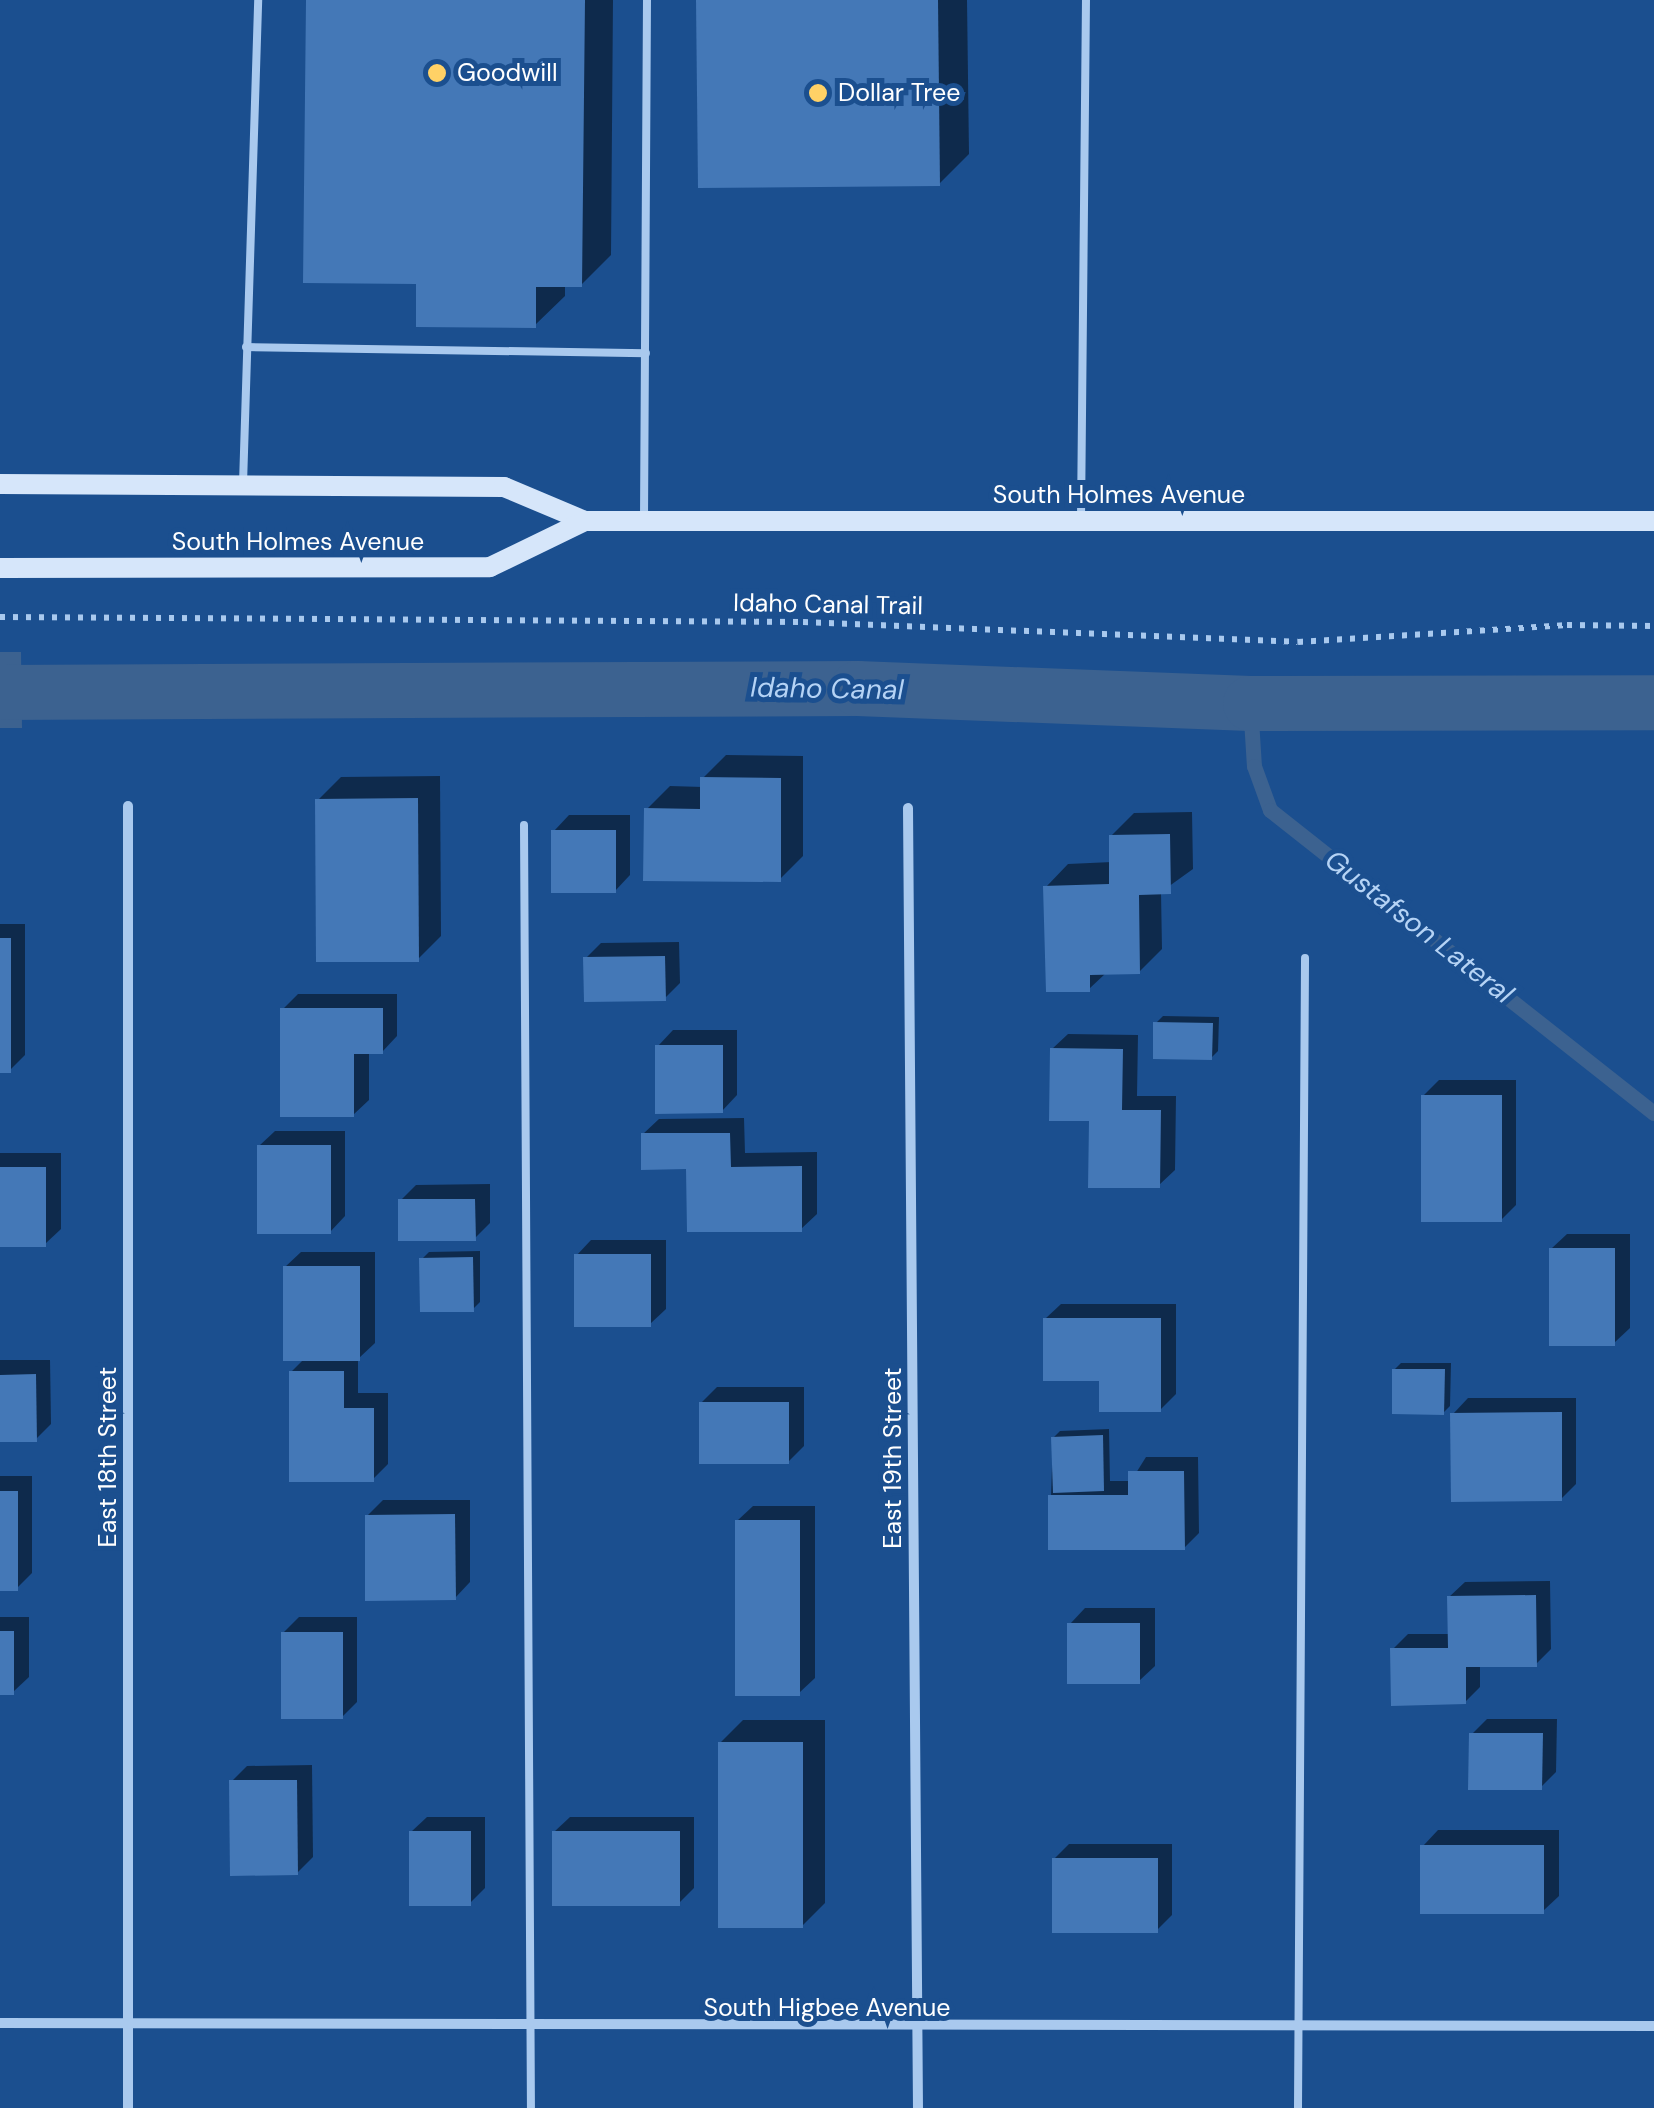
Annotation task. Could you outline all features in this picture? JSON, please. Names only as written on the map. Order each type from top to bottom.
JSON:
[{"type":"main road","name":"South Holmes Avenue","points":[[0,484],[504,486],[585,521],[1654,521]]},
{"type":"main road","name":"South Holmes Avenue","points":[[0,568],[490,567],[585,521]]},
{"type":"street","name":"East 18th Street","points":[[128,806],[128,2108]]},
{"type":"street","name":"East 19th Street","points":[[908,808],[918,2108]]},
{"type":"street","name":"South Higbee Avenue","points":[[0,2023],[531,2028],[1654,2026]]},
{"type":"lane","points":[[243,484],[258,0]]},
{"type":"lane","points":[[644,520],[647,0]]},
{"type":"lane","points":[[1081,519],[1086,0]]},
{"type":"lane","points":[[246,347],[646,353]]},
{"type":"lane","points":[[524,825],[531,2108]]},
{"type":"lane","points":[[1298,2108],[1305,958]]},
{"type":"path","name":"Idaho Canal Trail","points":[[0,617],[803,622],[1298,642],[1567,625],[1654,626]]},
{"type":"water","points":[[0,652],[21,652],[22,728],[0,728]]},
{"type":"building","points":[[306,0],[585,0],[582,287],[536,287],[536,328],[416,327],[416,284],[303,283]]},
{"type":"building","name":"Dollar Tree","points":[[696,0],[938,0],[940,186],[698,188]]},
{"type":"building","points":[[700,777],[781,778],[781,882],[643,881],[644,808],[700,809]]},
{"type":"building","points":[[418,798],[419,962],[316,962],[315,799]]},
{"type":"building","points":[[551,830],[616,830],[616,893],[551,893]]},
{"type":"building","points":[[1170,834],[1171,894],[1139,895],[1140,974],[1090,975],[1090,992],[1046,992],[1043,886],[1109,884],[1109,835]]},
{"type":"building","points":[[0,938],[11,938],[11,1073],[0,1073]]},
{"type":"building","points":[[665,956],[666,1001],[584,1002],[583,957]]},
{"type":"building","points":[[280,1008],[383,1008],[383,1054],[354,1054],[354,1117],[280,1117]]},
{"type":"building","points":[[1153,1022],[1213,1023],[1212,1060],[1153,1059]]},
{"type":"building","points":[[655,1045],[723,1045],[723,1113],[655,1114]]},
{"type":"building","points":[[1050,1048],[1123,1049],[1122,1110],[1161,1110],[1160,1188],[1088,1188],[1089,1121],[1049,1121]]},
{"type":"building","points":[[1421,1095],[1502,1095],[1502,1222],[1421,1222]]},
{"type":"building","points":[[641,1133],[730,1133],[731,1167],[802,1166],[802,1232],[687,1232],[686,1169],[641,1170]]},
{"type":"building","points":[[257,1145],[331,1145],[331,1234],[257,1234]]},
{"type":"building","points":[[0,1167],[46,1167],[46,1247],[0,1247]]},
{"type":"building","points":[[398,1199],[475,1199],[476,1241],[398,1241]]},
{"type":"building","points":[[1549,1248],[1615,1248],[1615,1346],[1549,1346]]},
{"type":"building","points":[[574,1254],[651,1254],[651,1327],[574,1327]]},
{"type":"building","points":[[473,1257],[474,1312],[420,1312],[419,1258]]},
{"type":"building","points":[[283,1266],[360,1266],[360,1361],[283,1361]]},
{"type":"building","points":[[1043,1318],[1161,1318],[1161,1412],[1099,1412],[1099,1381],[1043,1381]]},
{"type":"building","points":[[1392,1369],[1445,1369],[1444,1415],[1392,1414]]},
{"type":"building","points":[[289,1371],[344,1371],[344,1408],[374,1408],[374,1482],[289,1482]]},
{"type":"building","points":[[36,1374],[37,1442],[0,1442],[0,1375]]},
{"type":"building","points":[[699,1402],[789,1402],[789,1464],[699,1464]]},
{"type":"building","points":[[1562,1412],[1562,1501],[1451,1502],[1450,1413]]},
{"type":"building","points":[[1103,1435],[1104,1491],[1053,1493],[1051,1437]]},
{"type":"building","points":[[1128,1471],[1184,1471],[1185,1550],[1048,1550],[1048,1495],[1128,1495]]},
{"type":"building","points":[[0,1491],[18,1491],[18,1591],[0,1591]]},
{"type":"building","points":[[455,1514],[456,1600],[365,1601],[365,1515]]},
{"type":"building","points":[[735,1520],[800,1520],[800,1696],[735,1696]]},
{"type":"building","points":[[1536,1595],[1537,1667],[1466,1667],[1466,1704],[1391,1706],[1390,1648],[1448,1648],[1447,1596]]},
{"type":"building","points":[[1067,1623],[1140,1623],[1140,1684],[1067,1684]]},
{"type":"building","points":[[0,1631],[14,1631],[14,1695],[0,1695]]},
{"type":"building","points":[[281,1632],[343,1632],[343,1719],[281,1719]]},
{"type":"building","points":[[1469,1733],[1543,1733],[1542,1790],[1468,1790]]},
{"type":"building","points":[[718,1742],[803,1742],[803,1928],[718,1928]]},
{"type":"building","points":[[229,1780],[297,1780],[298,1875],[230,1876]]},
{"type":"building","points":[[409,1831],[471,1831],[471,1906],[409,1906]]},
{"type":"building","points":[[552,1831],[680,1831],[680,1906],[552,1906]]},
{"type":"building","points":[[1420,1845],[1544,1845],[1544,1914],[1420,1914]]},
{"type":"building","points":[[1052,1858],[1158,1858],[1158,1933],[1052,1933]]},
{"type":"waterway","name":"Idaho Canal","points":[[0,692],[857,688],[1250,703],[1654,702]]},
{"type":"waterway","name":"Gustafson Lateral","points":[[1250,703],[1254,766],[1270,810],[1654,1113]]},
{"type":"place","name":"Goodwill","points":[[437,73]]},
{"type":"place","name":"Dollar Tree","points":[[818,93]]}]
